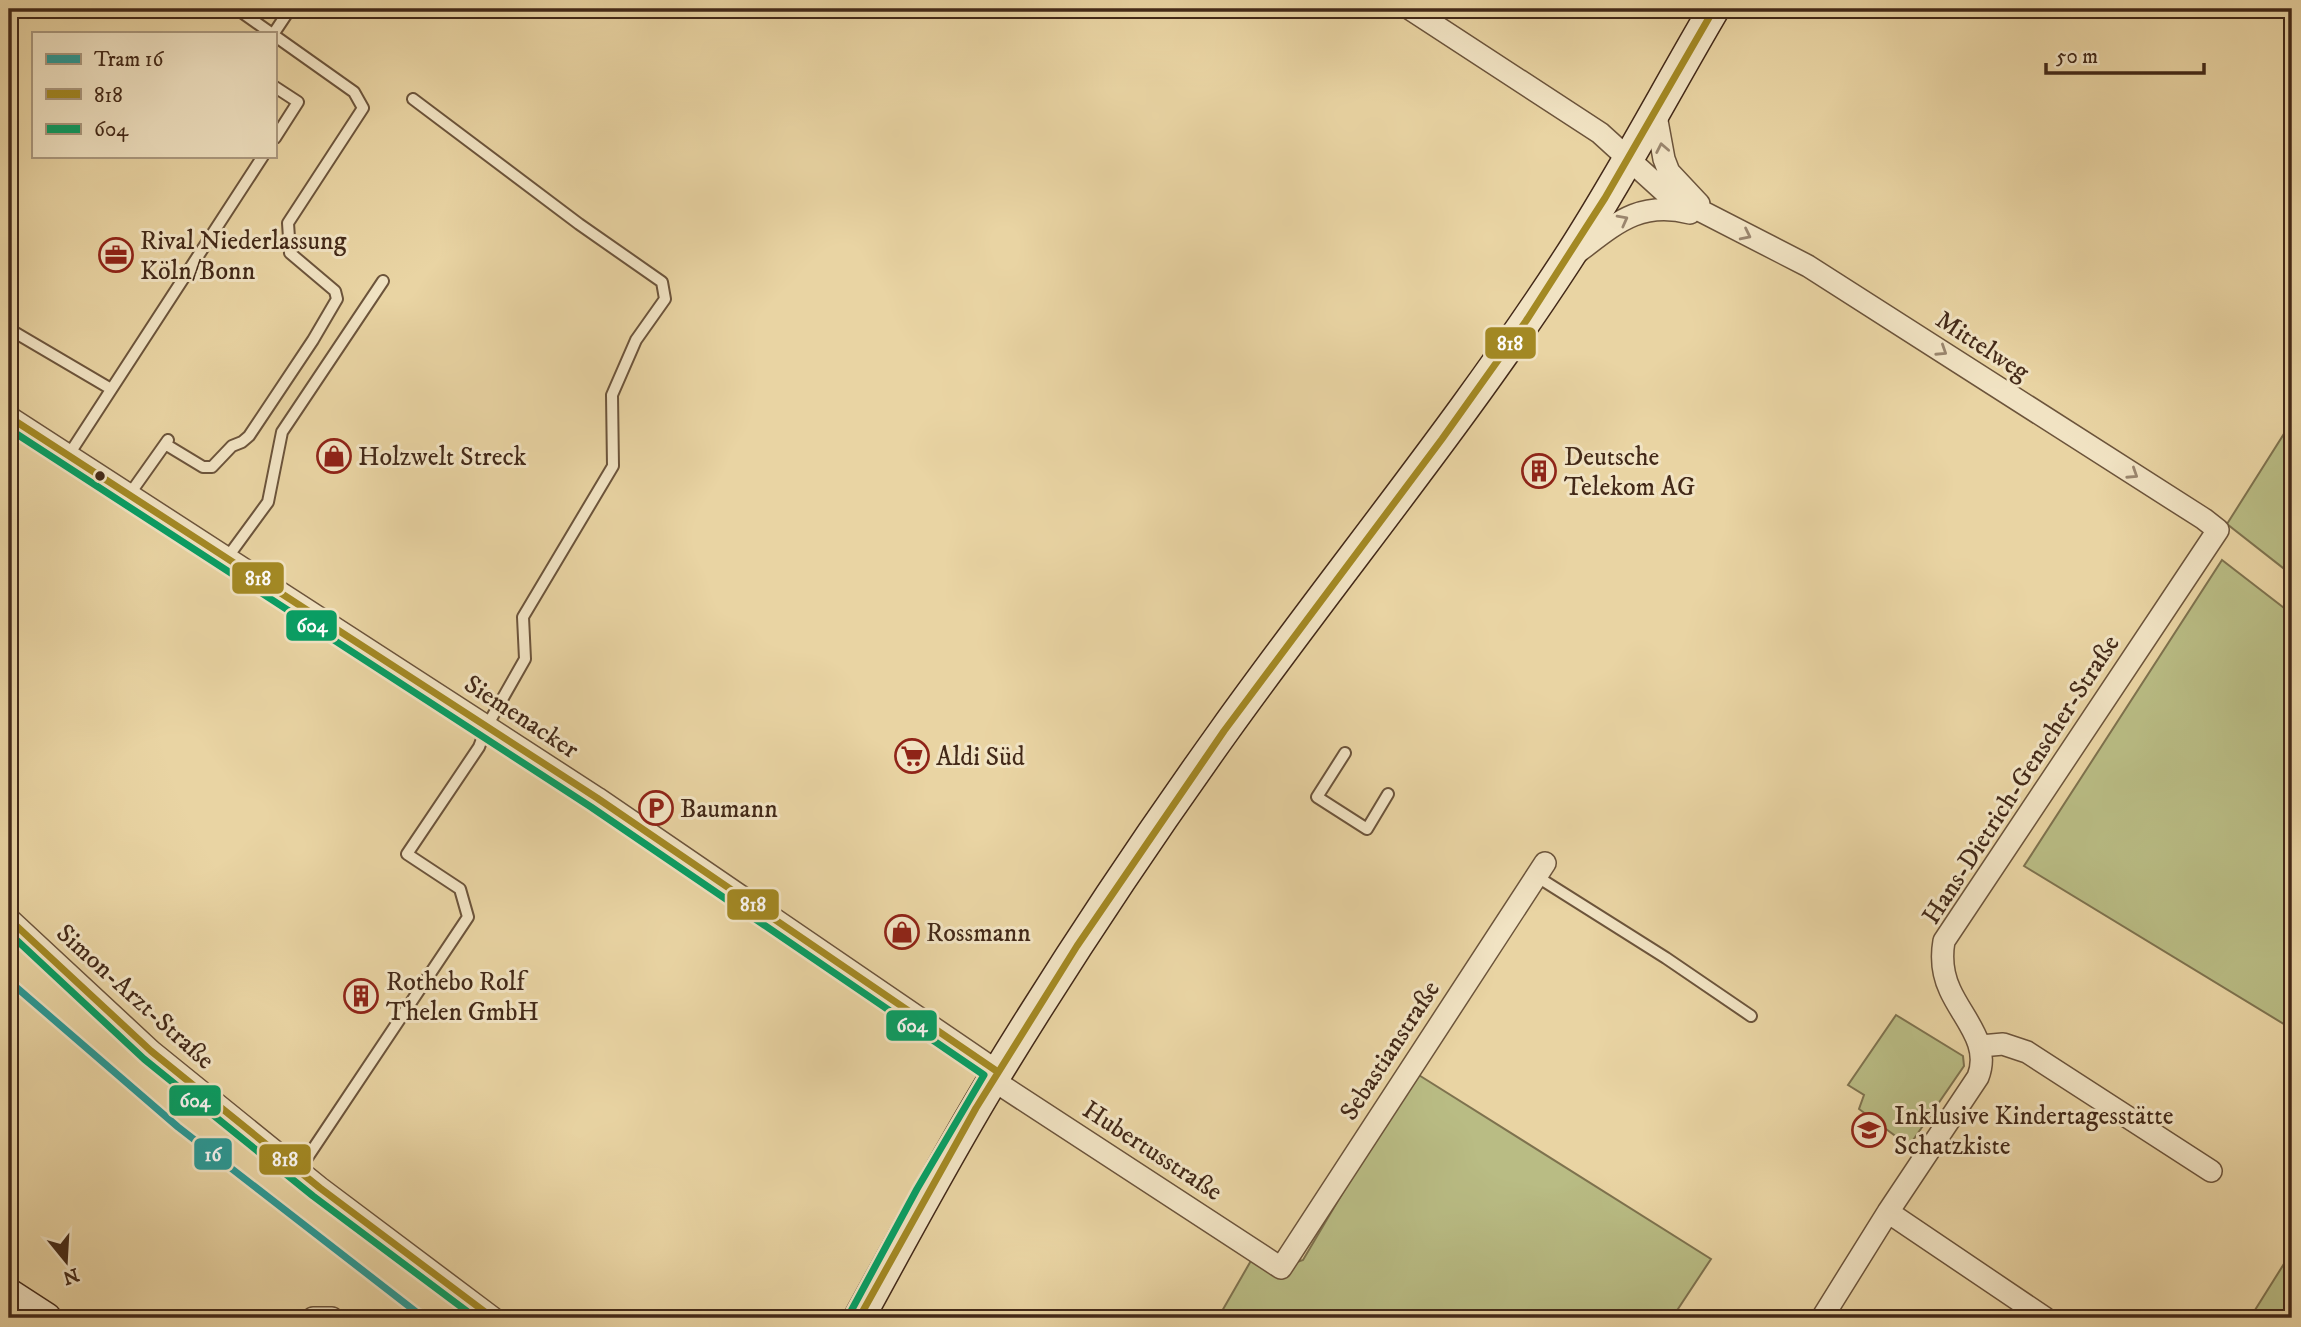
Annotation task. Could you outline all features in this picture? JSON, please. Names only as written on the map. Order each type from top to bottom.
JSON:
[{"type":"main road","points":[[859,1318],[926,1194],[996,1076],[1084,937],[1226,729],[1459,415],[1567,260],[1714,9]]},
{"type":"main road","points":[[9,1294],[46,1318]]},
{"type":"street","name":"Mittelweg","points":[[1410,9],[1600,133],[1666,193],[1808,266],[2218,530]]},
{"type":"street","name":"Mittelweg","points":[[1655,110],[1669,172],[1712,218]]},
{"type":"street","name":"Mittelweg","points":[[1567,260],[1619,221],[1637,213],[1655,208],[1674,209],[1712,218]]},
{"type":"street","name":"Siemenacker","points":[[9,417],[597,798],[996,1076]]},
{"type":"street","name":"Hans-Dietrich-Genscher-Straße","points":[[1981,1046],[1949,989],[1942,955],[1944,941],[2218,530]]},
{"type":"street","name":"Sebastianstraße","points":[[1281,1268],[1541,870]]},
{"type":"street","name":"Simon-Arzt-Straße","points":[[9,919],[151,1051],[299,1170],[493,1318]]},
{"type":"street","points":[[1822,1318],[1888,1212],[1978,1077],[1983,1063],[1981,1046],[2003,1044],[2027,1052],[2211,1171]]},
{"type":"street","name":"Hubertusstraße","points":[[996,1076],[1281,1268]]},
{"type":"street","points":[[1888,1212],[2045,1318]]},
{"type":"street","points":[[313,1318],[332,1318]]},
{"type":"lane","points":[[237,9],[270,32]]},
{"type":"lane","points":[[274,32],[290,9]]},
{"type":"lane","points":[[129,495],[167,441],[203,467],[212,467],[232,446],[249,436],[337,299],[335,291],[290,253],[288,223],[363,108],[354,92],[276,36]]},
{"type":"lane","points":[[276,89],[298,102],[276,136]]},
{"type":"lane","points":[[299,1170],[468,917],[460,889],[407,854],[479,747],[487,726],[526,659],[523,617],[613,466],[612,395],[636,340],[665,299],[662,282],[579,224],[413,99]]},
{"type":"lane","points":[[68,456],[262,158]]},
{"type":"lane","points":[[227,558],[268,502],[282,432],[383,281]]},
{"type":"lane","points":[[9,329],[111,389]]},
{"type":"lane","points":[[1345,753],[1317,797],[1367,829],[1388,794]]},
{"type":"lane","points":[[1541,870],[1751,1016]]},
{"type":"green space","points":[[2292,421],[2292,575],[2227,524]]},
{"type":"green space","points":[[2222,560],[2292,614],[2292,1029],[2024,866]]},
{"type":"green space","points":[[1896,1015],[1963,1056],[1964,1066],[1909,1146],[1859,1109],[1864,1095],[1848,1085]]},
{"type":"green space","points":[[1414,1072],[1711,1259],[1672,1318],[1218,1318],[1256,1252],[1281,1268],[1303,1260]]},
{"type":"green space","points":[[2292,1251],[2292,1318],[2250,1318]]},
{"type":"tram line","name":"16","points":[[9,981],[178,1127],[424,1318]]},
{"type":"transit line","name":"818","points":[[859,1318],[976,1108],[1077,946],[1224,731],[1442,439],[1526,321],[1605,198],[1714,9]]},
{"type":"transit line","name":"818","points":[[9,417],[597,798],[998,1072]]},
{"type":"transit line","name":"604","points":[[9,429],[591,807],[984,1075],[917,1189],[850,1313]]},
{"type":"transit line","name":"818","points":[[9,919],[151,1051],[320,1188],[493,1318]]},
{"type":"transit line","name":"604","points":[[9,933],[144,1059],[313,1196],[476,1318]]},
{"type":"place","name":"Rival Niederlassung Köln/Bonn","points":[[116,255]]},
{"type":"place","name":"Holzwelt Streck","points":[[334,456]]},
{"type":"place","name":"Deutsche Telekom AG","points":[[1539,471]]},
{"type":"place","name":"Aldi Süd","points":[[912,756]]},
{"type":"place","name":"Baumann","points":[[656,808]]},
{"type":"place","name":"Rossmann","points":[[902,932]]},
{"type":"place","name":"Rothebo Rolf Thelen GmbH","points":[[361,996]]},
{"type":"place","name":"Inklusive Kindertagesstätte Schatzkiste","points":[[1869,1130]]}]
